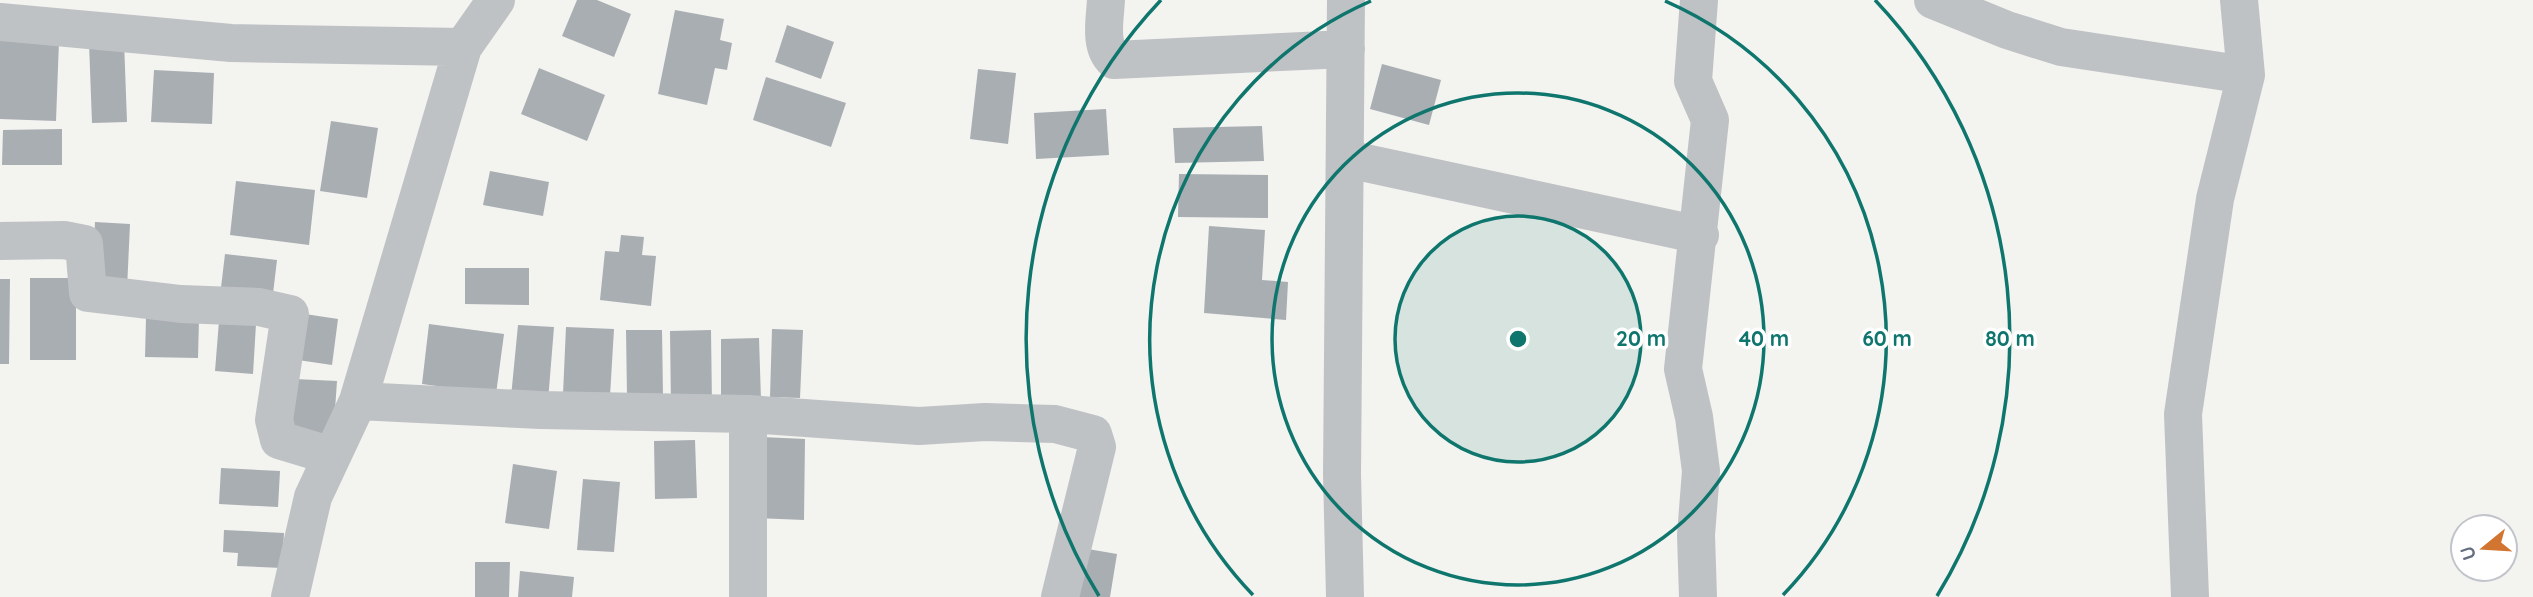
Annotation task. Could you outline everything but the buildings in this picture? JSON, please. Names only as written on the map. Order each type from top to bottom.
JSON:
[{"type":"street","points":[[290,597],[313,497],[358,401],[463,47],[496,0]]},
{"type":"street","points":[[1106,0],[1105,44],[1107,54],[1114,60],[1346,49]]},
{"type":"street","points":[[1345,597],[1342,474],[1347,159],[1346,0]]},
{"type":"street","points":[[1698,597],[1696,535],[1700,471],[1695,417],[1683,369],[1700,235],[1710,120],[1693,81],[1699,0]]},
{"type":"street","points":[[1933,0],[2007,30],[2061,47],[2246,75]]},
{"type":"street","points":[[2189,597],[2183,414],[2215,199],[2246,75],[2239,0]]},
{"type":"street","points":[[0,22],[231,43],[463,47]]},
{"type":"street","points":[[1347,159],[1700,235]]},
{"type":"street","points":[[0,242],[64,240],[84,244],[88,293],[181,304],[259,307],[290,314],[274,421],[279,440],[332,456]]},
{"type":"street","points":[[358,401],[541,410],[748,414],[919,426],[985,422],[1055,424],[1093,434],[1097,447],[1060,597]]},
{"type":"street","points":[[748,414],[748,597]]}]
